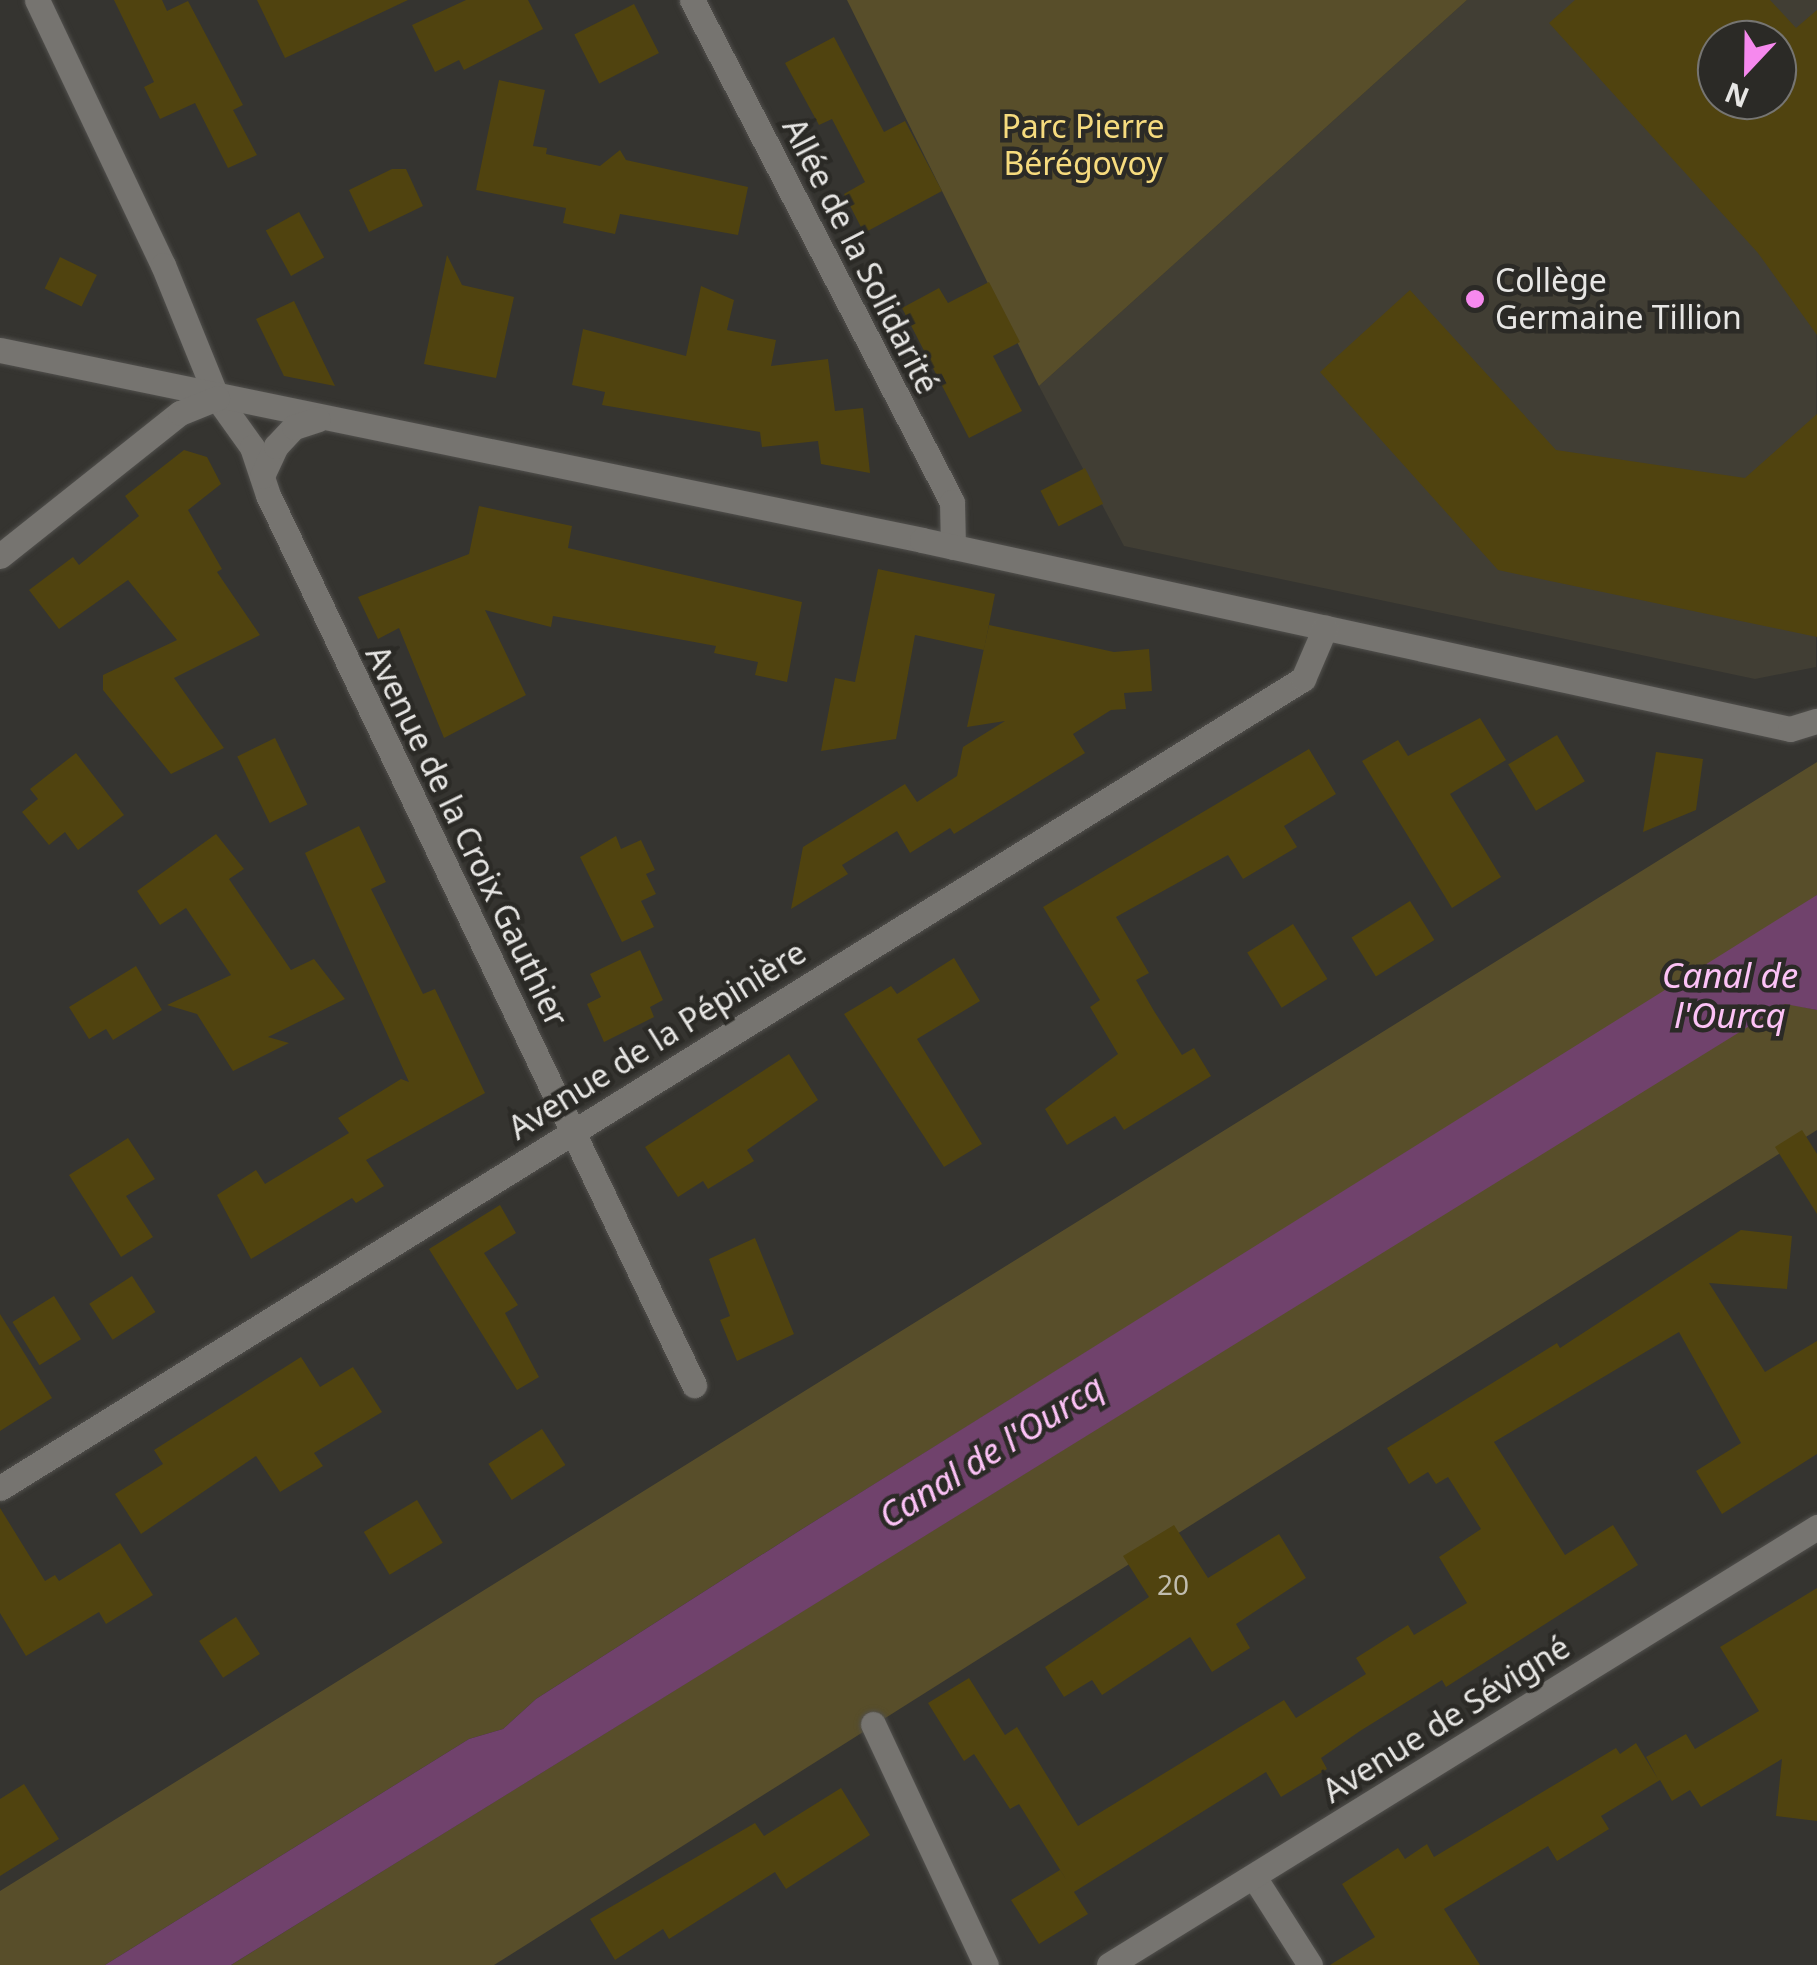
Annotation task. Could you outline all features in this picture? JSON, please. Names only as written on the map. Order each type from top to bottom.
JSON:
[{"type":"street","name":"Avenue de la Croix Gauthier","points":[[36,0],[164,265],[217,398],[252,447],[262,476],[694,1385]]},
{"type":"street","name":"Allée de la Solidarité","points":[[692,0],[952,502],[952,547]]},
{"type":"street","points":[[0,350],[217,398],[952,547],[1790,729],[1817,721]]},
{"type":"street","points":[[0,556],[180,412],[217,398]]},
{"type":"street","points":[[262,476],[276,446],[294,426],[318,418]]},
{"type":"street","name":"Avenue de la Pépinière","points":[[0,1488],[1303,678],[1325,628]]},
{"type":"street","name":"Avenue de Sévigné","points":[[1109,1965],[1817,1528]]},
{"type":"street","points":[[874,1724],[986,1965]]},
{"type":"street","points":[[1254,1877],[1310,1965]]},
{"type":"shaded area","name":"Collège Germaine Tillion","points":[[1467,0],[1817,0],[1816,667],[1755,679],[1124,546],[1039,386]]},
{"type":"green space","name":"Parc Pierre Bérégovoy","points":[[847,0],[1467,0],[1039,386]]},
{"type":"green space","points":[[1817,762],[1817,895],[1811,901],[799,1531],[536,1699],[503,1729],[469,1739],[105,1965],[0,1965],[0,1891]]},
{"type":"green space","points":[[1785,1003],[1817,1010],[1817,1130],[494,1965],[231,1965]]},
{"type":"water","name":"Canal de l'Ourcq","points":[[1817,895],[1817,1010],[1785,1004],[231,1965],[105,1965],[469,1739],[503,1729],[536,1699],[799,1531]]},
{"type":"building","points":[[114,0],[162,0],[167,11],[188,1],[243,105],[233,110],[257,155],[228,168],[195,103],[160,119],[144,87],[154,82]]},
{"type":"building","points":[[257,0],[408,0],[285,58]]},
{"type":"building","points":[[466,0],[528,0],[543,29],[464,70],[459,60],[435,72],[412,25]]},
{"type":"building","points":[[1575,0],[1770,0],[1789,20],[1697,20],[1697,120],[1797,120],[1797,27],[1817,10],[1817,335],[1758,253],[1549,23]]},
{"type":"building","points":[[634,4],[659,53],[599,83],[574,34]]},
{"type":"building","points":[[834,37],[884,132],[905,121],[942,191],[864,233],[844,194],[865,182],[832,119],[819,125],[785,63]]},
{"type":"building","points":[[499,80],[545,90],[533,146],[547,148],[546,154],[600,166],[620,150],[626,160],[748,187],[738,235],[620,214],[615,234],[563,223],[566,208],[476,190]]},
{"type":"building","points":[[392,169],[406,169],[423,206],[369,232],[349,190]]},
{"type":"building","points":[[299,212],[324,257],[291,276],[266,230]]},
{"type":"building","points":[[447,255],[462,285],[514,297],[496,378],[424,364]]},
{"type":"building","points":[[60,257],[97,275],[82,306],[45,288]]},
{"type":"building","points":[[989,282],[1020,342],[993,356],[1022,411],[969,438],[902,308],[939,288],[948,303]]},
{"type":"building","points":[[701,286],[734,300],[727,330],[776,340],[771,366],[828,359],[835,411],[863,408],[870,473],[821,464],[818,441],[762,447],[760,432],[602,405],[605,392],[572,385],[583,329],[686,356]]},
{"type":"building","points":[[1410,290],[1556,450],[1745,478],[1817,414],[1817,637],[1498,570],[1320,372]]},
{"type":"building","points":[[294,301],[335,386],[284,376],[256,319]]},
{"type":"building","points":[[184,450],[207,457],[221,484],[188,510],[222,569],[217,572],[260,635],[174,678],[224,748],[171,774],[103,690],[103,675],[177,640],[128,580],[59,629],[29,590],[73,557],[79,565],[139,516],[125,496]]},
{"type":"building","points":[[1085,468],[1103,504],[1059,526],[1040,491]]},
{"type":"building","points":[[479,506],[572,526],[568,548],[802,602],[787,682],[755,675],[758,662],[714,653],[716,646],[553,616],[551,627],[485,610],[526,695],[444,738],[399,628],[378,639],[358,597],[469,554]]},
{"type":"building","points":[[878,569],[995,594],[984,650],[915,635],[896,739],[821,751],[835,678],[855,682]]},
{"type":"building","points":[[989,625],[1114,652],[1149,649],[1152,691],[1124,693],[1126,709],[1111,710],[1073,734],[1085,753],[954,834],[950,828],[910,853],[897,831],[842,865],[848,874],[791,909],[803,847],[905,784],[917,802],[957,776],[963,747],[1005,721],[967,727]]},
{"type":"building","points":[[1480,718],[1506,760],[1450,794],[1501,877],[1452,908],[1362,761],[1398,740],[1408,756]]},
{"type":"building","points":[[1557,735],[1585,781],[1536,811],[1508,764]]},
{"type":"building","points":[[275,738],[307,805],[270,823],[237,756]]},
{"type":"building","points":[[1309,749],[1336,794],[1284,826],[1297,847],[1243,879],[1228,855],[1116,917],[1149,973],[1136,980],[1154,1011],[1182,1055],[1194,1048],[1211,1076],[1124,1130],[1115,1116],[1067,1145],[1045,1109],[1118,1054],[1090,1007],[1100,1000],[1043,907]]},
{"type":"building","points":[[1656,752],[1703,759],[1696,810],[1643,832]]},
{"type":"building","points":[[76,753],[124,815],[78,850],[65,832],[49,845],[22,812],[38,799],[30,789]]},
{"type":"building","points":[[359,826],[386,882],[371,889],[423,994],[435,989],[485,1093],[366,1160],[384,1186],[356,1203],[352,1198],[251,1259],[217,1195],[256,1170],[265,1184],[349,1133],[338,1118],[401,1079],[409,1082],[305,853]]},
{"type":"building","points":[[216,834],[244,869],[229,879],[291,970],[314,959],[345,999],[268,1037],[289,1043],[233,1071],[197,1014],[167,1005],[231,975],[186,908],[160,925],[137,891]]},
{"type":"building","points":[[616,836],[621,849],[641,840],[655,870],[646,874],[656,894],[641,901],[654,927],[622,942],[580,857]]},
{"type":"building","points":[[1410,901],[1434,940],[1376,977],[1351,938]]},
{"type":"building","points":[[1293,924],[1327,979],[1282,1008],[1247,953]]},
{"type":"building","points":[[640,950],[663,1000],[650,1007],[654,1017],[604,1042],[587,1004],[601,997],[590,974]]},
{"type":"building","points":[[954,958],[980,1001],[917,1039],[982,1144],[944,1167],[844,1014],[891,986],[897,994]]},
{"type":"building","points":[[136,966],[162,1010],[113,1040],[106,1029],[89,1039],[69,1007]]},
{"type":"building","points":[[789,1054],[818,1100],[747,1150],[754,1161],[708,1189],[703,1181],[678,1197],[645,1147]]},
{"type":"building","points":[[1802,1130],[1817,1154],[1817,1214],[1775,1147]]},
{"type":"building","points":[[128,1138],[155,1179],[126,1196],[153,1237],[121,1257],[69,1175]]},
{"type":"building","points":[[500,1205],[516,1233],[484,1253],[518,1305],[505,1313],[539,1377],[517,1390],[429,1249]]},
{"type":"building","points":[[1741,1230],[1792,1236],[1787,1289],[1709,1283],[1765,1372],[1817,1341],[1817,1454],[1722,1514],[1696,1471],[1741,1443],[1679,1332],[1494,1442],[1565,1555],[1613,1525],[1638,1565],[1446,1687],[1442,1680],[1360,1731],[1321,1758],[1327,1769],[1281,1797],[1266,1772],[1074,1892],[1088,1914],[1039,1944],[1011,1900],[1060,1870],[1067,1881],[1019,1804],[1010,1809],[974,1754],[964,1761],[928,1703],[969,1678],[1005,1735],[1017,1727],[1078,1826],[1284,1700],[1296,1718],[1366,1674],[1356,1658],[1408,1625],[1414,1635],[1467,1603],[1439,1557],[1481,1529],[1448,1477],[1436,1484],[1428,1472],[1409,1484],[1387,1448],[1557,1343],[1560,1348]]},
{"type":"building","points":[[755,1238],[794,1334],[737,1361],[720,1320],[730,1316],[709,1259]]},
{"type":"building","points":[[132,1276],[155,1312],[113,1340],[89,1304]]},
{"type":"building","points":[[54,1296],[81,1339],[39,1365],[12,1322]]},
{"type":"building","points":[[0,1314],[52,1398],[0,1431]]},
{"type":"building","points":[[301,1357],[320,1387],[353,1367],[382,1412],[314,1453],[323,1466],[280,1492],[256,1456],[141,1534],[115,1494],[163,1464],[154,1450]]},
{"type":"building","points":[[542,1429],[565,1465],[512,1500],[488,1464]]},
{"type":"building","points":[[417,1500],[443,1543],[390,1575],[364,1532]]},
{"type":"building","points":[[0,1508],[45,1581],[55,1575],[59,1581],[120,1543],[153,1595],[106,1624],[99,1612],[26,1656],[0,1613]]},
{"type":"building","points":[[1174,1525],[1208,1578],[1279,1534],[1306,1578],[1236,1624],[1250,1648],[1212,1672],[1190,1637],[1102,1695],[1092,1680],[1064,1697],[1045,1667],[1149,1597],[1123,1556]]},
{"type":"building","points":[[1817,1588],[1817,1821],[1776,1816],[1782,1759],[1701,1807],[1690,1790],[1672,1801],[1660,1780],[1601,1816],[1609,1829],[1557,1861],[1548,1846],[1444,1909],[1480,1965],[1330,1965],[1375,1937],[1342,1884],[1398,1848],[1405,1859],[1427,1844],[1434,1857],[1616,1748],[1620,1754],[1636,1743],[1658,1779],[1646,1757],[1686,1734],[1695,1749],[1759,1711],[1720,1647]]},
{"type":"building","points":[[236,1617],[260,1654],[223,1678],[199,1641]]},
{"type":"building","points":[[24,1784],[59,1839],[0,1876],[0,1799]]},
{"type":"building","points":[[841,1788],[870,1835],[786,1889],[775,1872],[669,1939],[663,1929],[615,1960],[590,1919],[755,1823],[764,1836]]},
{"type":"place","name":"Collège Germaine Tillion","points":[[1475,299]]}]
